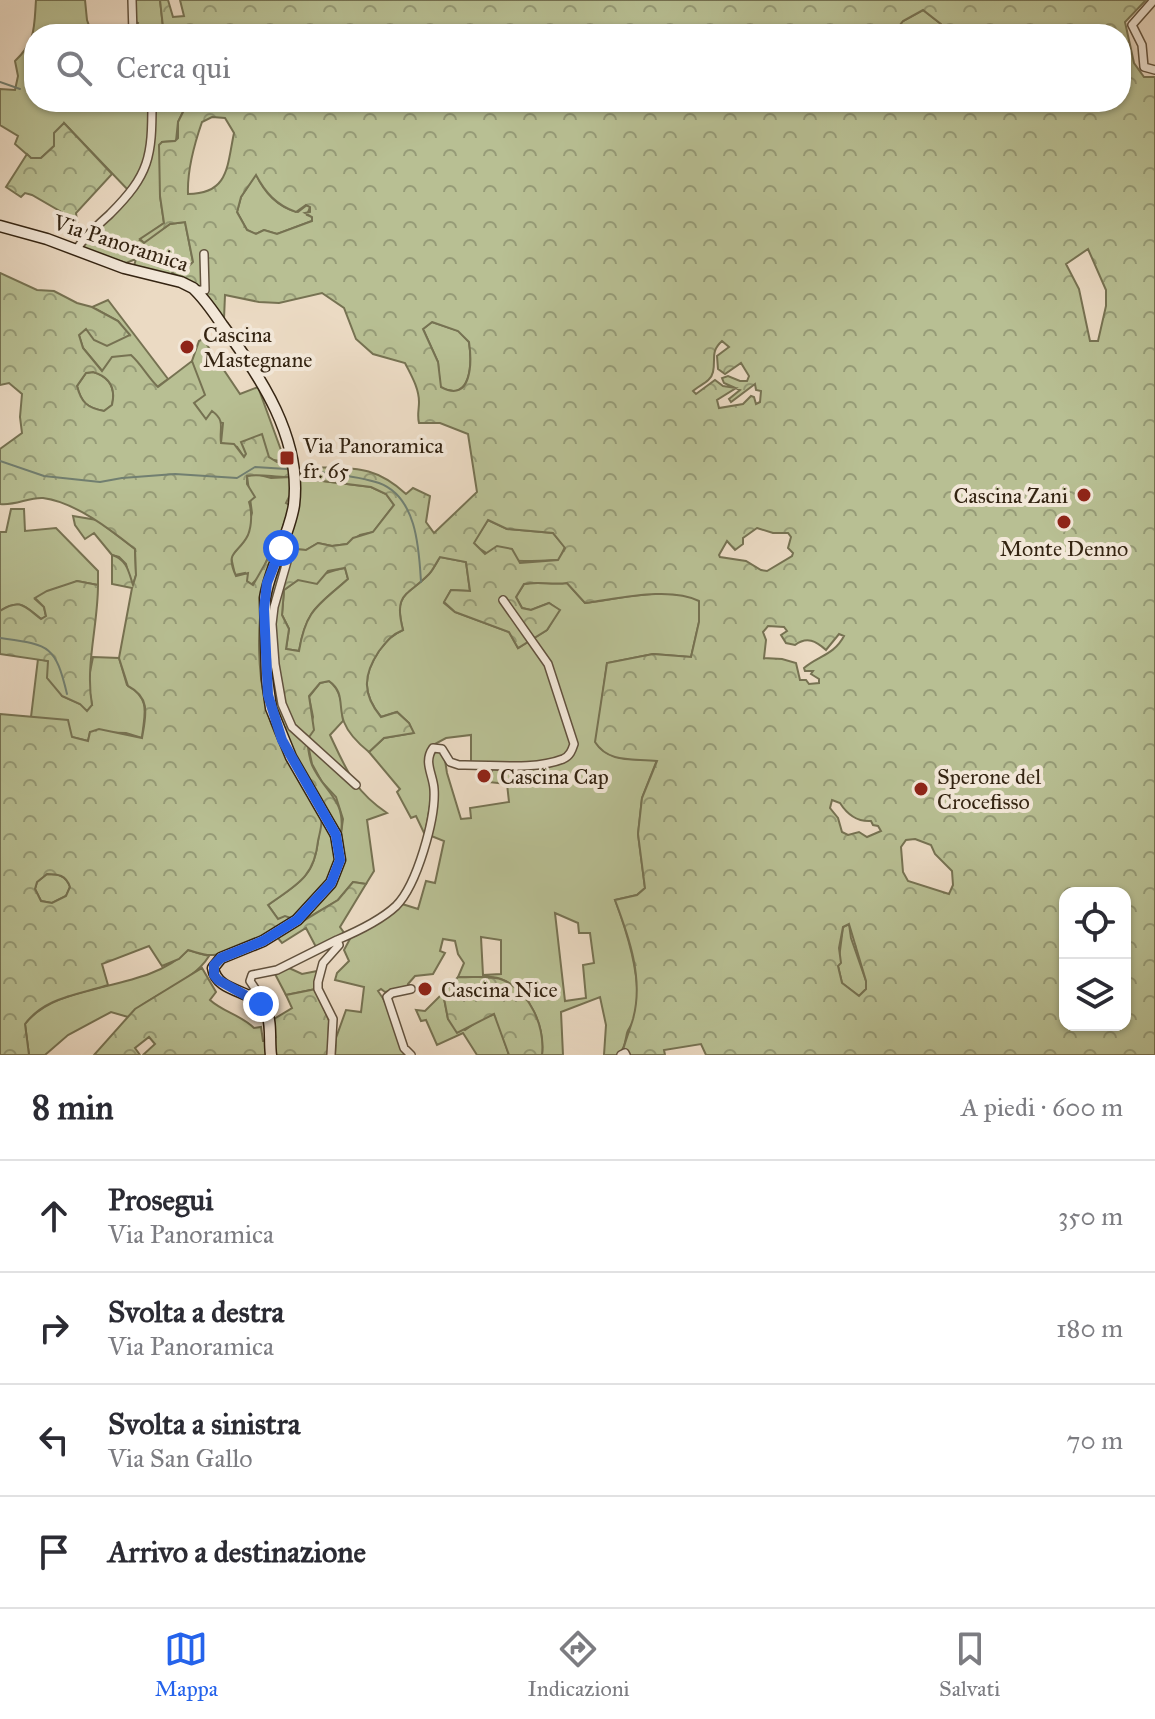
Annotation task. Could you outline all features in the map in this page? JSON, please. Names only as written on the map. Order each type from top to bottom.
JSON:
[{"type":"street","points":[[132,0],[133,24]]},
{"type":"street","points":[[1154,0],[1132,25],[1142,45],[1144,67],[1155,70]]},
{"type":"street","points":[[76,250],[141,179],[152,137],[152,112]]},
{"type":"street","name":"Via Panoramica","points":[[0,226],[124,268],[181,282],[195,290],[251,364],[279,418],[295,474],[293,506],[267,583],[264,609],[268,695],[282,740],[336,835],[340,860],[331,883],[297,920],[263,941],[221,958],[214,965],[214,975],[218,980],[261,1004]]},
{"type":"street","points":[[195,290],[205,290],[204,254]]},
{"type":"street","name":"Via Panoramica","points":[[285,537],[288,558],[272,624],[282,704],[292,727],[356,785]]},
{"type":"street","points":[[271,1055],[268,1016],[250,981],[252,975],[277,970],[394,908],[413,881],[427,834],[434,798],[427,759],[431,749],[442,749],[450,762],[459,765],[564,759],[573,748],[548,664],[503,600]]},
{"type":"street","points":[[331,1055],[333,1019],[318,989],[318,982],[323,963],[339,945],[337,940]]},
{"type":"street","points":[[387,997],[411,989]]},
{"type":"street","points":[[380,990],[387,997],[404,1048],[411,1055]]},
{"type":"green space","points":[[36,0],[85,0],[88,24],[34,24]]},
{"type":"green space","points":[[134,0],[160,0],[163,24],[135,22]]},
{"type":"green space","points":[[160,0],[168,0],[173,17],[184,16],[180,0],[1146,0],[1125,24],[941,24],[923,10],[901,24],[163,24]]},
{"type":"green space","points":[[923,10],[941,24],[901,24]]},
{"type":"green space","points":[[1131,49],[1134,63],[1144,77],[1155,77],[1155,1055],[706,1055],[701,1044],[664,1050],[665,1055],[627,1055],[623,1050],[636,1004],[636,974],[630,943],[615,900],[637,895],[645,888],[638,834],[642,798],[657,761],[615,757],[595,742],[607,663],[653,654],[691,657],[699,622],[699,601],[687,597],[658,594],[585,603],[567,583],[524,584],[516,597],[522,608],[531,610],[549,603],[560,610],[547,630],[518,648],[509,632],[455,612],[444,602],[451,590],[470,591],[466,562],[440,557],[429,574],[404,596],[400,608],[403,630],[392,636],[379,651],[368,676],[370,700],[381,717],[397,712],[409,723],[414,733],[384,738],[369,752],[346,727],[334,685],[329,681],[320,683],[309,696],[314,730],[307,740],[310,759],[337,804],[342,821],[341,833],[285,739],[274,707],[267,612],[271,584],[284,548],[306,550],[318,543],[332,546],[347,544],[353,538],[373,532],[394,505],[386,494],[371,487],[307,479],[302,472],[310,467],[362,470],[383,477],[406,494],[413,488],[430,496],[426,522],[434,533],[477,492],[468,434],[440,423],[419,423],[418,392],[405,363],[373,354],[356,339],[344,308],[322,293],[279,303],[225,295],[224,319],[191,282],[172,273],[176,265],[189,266],[193,262],[185,222],[170,224],[144,243],[140,239],[164,223],[159,145],[178,138],[178,122],[183,112],[1131,112]],"holes":[[[212,117],[225,118],[234,133],[227,167],[224,176],[212,189],[188,194],[190,167],[202,122]],[[256,175],[267,192],[283,206],[296,212],[306,205],[310,207],[310,212],[305,213],[312,217],[312,221],[277,234],[264,230],[256,234],[247,230],[237,212],[241,197]],[[1088,249],[1106,290],[1106,306],[1098,341],[1090,341],[1079,289],[1066,264]],[[432,322],[458,331],[469,342],[470,370],[464,386],[459,390],[441,387],[438,362],[423,329]],[[722,341],[729,347],[717,356],[718,369],[725,374],[741,363],[749,376],[747,381],[728,376],[722,378],[724,383],[735,388],[723,386],[715,380],[696,394],[693,391],[712,375],[715,352]],[[755,384],[756,390],[761,391],[760,402],[756,404],[751,396],[743,404],[719,408],[717,400],[736,388],[740,390],[729,399],[731,402]],[[488,520],[507,529],[553,533],[565,548],[558,560],[520,563],[512,549],[497,546],[485,554],[474,543]],[[757,528],[788,533],[791,537],[788,548],[793,553],[767,571],[746,561],[720,557],[727,541],[735,550],[743,544],[743,538]],[[345,568],[348,579],[315,609],[305,626],[299,651],[286,649],[289,629],[282,615],[284,590],[298,580],[317,584],[328,571]],[[768,626],[784,627],[787,631],[781,635],[786,643],[795,645],[811,641],[826,650],[839,634],[844,636],[831,651],[804,668],[805,671],[813,671],[811,674],[819,679],[819,683],[809,684],[806,680],[800,680],[796,663],[764,658],[766,640],[763,632]],[[832,800],[840,803],[853,816],[871,821],[881,831],[867,837],[859,832],[848,835],[842,832],[838,818],[830,808]],[[915,839],[931,845],[935,854],[952,871],[953,885],[949,894],[908,881],[903,872],[901,847],[906,840]],[[849,924],[866,981],[866,989],[859,996],[842,983],[838,966],[841,963],[839,948],[843,927]]]},
{"type":"green space","points":[[24,51],[24,112],[149,112],[144,160],[129,191],[64,123],[54,146],[41,158],[31,158],[15,144],[18,136],[0,125],[0,89],[15,90],[18,76],[15,61]]},
{"type":"green space","points":[[153,112],[183,112],[178,122],[176,141],[162,142],[160,196],[164,223],[140,240],[144,242],[170,224],[185,222],[193,262],[173,275],[134,266],[136,259],[126,263],[81,248],[137,189],[144,176]]},
{"type":"green space","points":[[64,123],[112,174],[76,213],[77,221],[32,195],[25,193],[21,197],[6,187],[27,154],[31,158],[41,158],[54,146],[54,133]]},
{"type":"green space","points":[[256,174],[268,193],[284,207],[298,212],[307,205],[310,207],[307,215],[312,217],[312,221],[277,234],[264,230],[256,234],[247,230],[237,212],[241,197]]},
{"type":"green space","points":[[0,273],[37,290],[54,291],[118,321],[130,335],[107,346],[94,340],[86,329],[79,335],[83,348],[102,371],[112,357],[131,355],[158,387],[192,361],[205,395],[194,403],[206,419],[212,411],[219,418],[221,443],[234,444],[244,457],[246,454],[241,442],[262,434],[269,457],[277,462],[285,461],[291,477],[247,476],[247,484],[255,497],[249,502],[250,527],[232,561],[236,576],[248,573],[247,581],[253,585],[269,557],[273,557],[266,578],[260,626],[259,651],[265,699],[279,742],[315,801],[321,820],[316,854],[308,872],[295,886],[268,905],[278,919],[285,916],[294,919],[255,941],[222,954],[206,955],[188,950],[179,959],[162,966],[149,946],[102,964],[108,985],[52,1002],[25,1024],[29,1055],[0,1055],[0,714],[68,720],[72,737],[88,741],[90,732],[99,729],[142,738],[145,708],[140,696],[128,686],[119,658],[132,588],[112,584],[112,555],[124,563],[133,585],[136,575],[135,549],[68,505],[43,498],[0,504],[0,449],[22,433],[22,394],[9,383],[0,385]],"holes":[[[93,372],[108,380],[112,388],[112,405],[104,411],[86,403],[77,386],[86,373]],[[47,874],[61,876],[70,887],[66,896],[52,903],[41,901],[35,889],[37,882]]]},
{"type":"green space","points":[[108,300],[168,379],[157,387],[143,373],[103,372],[83,348],[79,335],[86,328],[129,335],[118,321],[92,307]]},
{"type":"green space","points":[[432,322],[459,331],[469,342],[470,370],[464,386],[458,390],[440,387],[438,362],[423,329]]},
{"type":"green space","points":[[203,339],[240,394],[258,387],[285,461],[246,454],[244,457],[237,447],[221,443],[223,423],[206,420],[194,403],[192,361],[199,341]]},
{"type":"green space","points":[[93,372],[108,380],[112,388],[112,405],[104,411],[86,403],[77,386],[86,373]]},
{"type":"green space","points":[[301,472],[307,479],[371,487],[386,494],[394,505],[373,532],[360,535],[347,544],[332,546],[318,543],[306,550],[289,549]]},
{"type":"green space","points":[[256,474],[271,478],[291,477],[292,491],[286,503],[290,505],[273,557],[268,557],[261,575],[251,585],[245,573],[235,575],[231,557],[244,541],[252,513],[247,476]]},
{"type":"green space","points":[[11,509],[24,509],[25,531],[56,528],[98,571],[98,585],[77,581],[35,599],[44,607],[46,617],[41,619],[18,604],[0,611],[0,532],[6,532]]},
{"type":"green space","points":[[73,516],[97,520],[135,549],[136,575],[132,588],[126,564],[112,555],[94,533],[85,539]]},
{"type":"green space","points":[[488,520],[507,529],[553,533],[565,547],[559,560],[513,561],[492,556],[473,543]]},
{"type":"green space","points":[[440,557],[466,562],[470,591],[451,590],[444,603],[455,612],[509,632],[518,648],[547,630],[559,610],[549,603],[531,610],[522,608],[516,597],[524,584],[567,583],[585,603],[658,594],[699,600],[699,622],[691,657],[653,654],[607,663],[596,743],[615,756],[657,760],[642,798],[638,834],[645,888],[637,895],[615,900],[633,960],[637,993],[633,1022],[618,1055],[604,1055],[606,1025],[600,997],[561,1012],[563,1055],[542,1055],[541,1033],[528,1001],[513,985],[498,978],[458,977],[464,963],[455,941],[443,939],[440,951],[445,953],[433,974],[415,976],[408,987],[378,991],[407,1055],[335,1055],[336,1038],[346,1010],[361,1012],[364,987],[335,980],[337,973],[349,961],[344,950],[351,937],[395,912],[402,904],[418,909],[426,881],[435,883],[444,841],[429,835],[437,789],[430,759],[432,751],[437,749],[444,754],[461,819],[471,818],[470,808],[509,802],[507,784],[488,782],[494,766],[543,766],[569,756],[534,762],[471,763],[471,735],[446,738],[433,745],[425,763],[432,793],[425,835],[416,816],[411,818],[397,792],[400,789],[369,752],[384,738],[413,733],[409,723],[397,712],[381,717],[370,700],[367,684],[370,668],[379,651],[392,636],[403,630],[401,601],[429,574]],"holes":[[[555,913],[578,923],[579,933],[590,933],[594,963],[583,965],[586,998],[565,1001]],[[481,937],[501,940],[501,974],[483,975]]]},
{"type":"green space","points":[[345,568],[348,579],[315,609],[305,626],[299,651],[286,649],[289,629],[282,615],[284,590],[298,580]]},
{"type":"green space","points":[[77,581],[98,585],[90,675],[92,705],[87,711],[80,704],[62,696],[47,678],[48,661],[0,654],[0,611],[17,604],[41,619],[46,616],[44,607],[35,598]]},
{"type":"green space","points":[[93,657],[119,658],[127,685],[140,696],[145,708],[142,738],[126,733],[90,732],[88,741],[72,737],[31,717],[38,659],[48,661],[62,696],[80,704],[92,705],[88,682]]},
{"type":"green space","points":[[329,681],[339,694],[343,721],[330,735],[359,788],[387,813],[367,820],[374,871],[366,884],[353,882],[338,900],[299,923],[337,881],[344,853],[341,833],[343,819],[336,797],[322,782],[312,764],[307,740],[313,717],[309,697],[320,683]]},
{"type":"green space","points":[[321,817],[334,849],[332,873],[294,919],[278,919],[268,905],[310,870],[317,849]]},
{"type":"green space","points":[[47,874],[61,876],[70,887],[66,896],[52,903],[41,901],[35,889],[37,882]]},
{"type":"green space","points":[[353,882],[366,884],[340,927],[345,934],[316,947],[306,928],[282,943],[277,937],[338,900]]},
{"type":"green space","points":[[849,924],[866,981],[866,989],[859,996],[842,983],[838,966],[843,927]]},
{"type":"green space","points":[[188,950],[209,956],[192,974],[128,1017],[111,1012],[68,1035],[45,1055],[29,1055],[25,1024],[40,1010],[81,992],[149,974],[170,964]]},
{"type":"green space","points":[[202,968],[216,992],[210,1000],[254,1028],[261,1027],[270,1055],[143,1055],[155,1044],[149,1037],[135,1048],[140,1055],[94,1055],[135,1009]]},
{"type":"green space","points":[[289,968],[302,974],[317,971],[316,989],[286,995],[275,974]]},
{"type":"green space","points":[[458,977],[498,978],[513,985],[534,1011],[541,1033],[542,1055],[509,1055],[494,1014],[457,1033],[448,1019],[443,993]]},
{"type":"green space","points":[[316,989],[329,1021],[328,1055],[275,1055],[272,1040],[274,1019],[292,1008],[286,995]]},
{"type":"green space","points":[[443,993],[448,1019],[465,1030],[495,1014],[509,1055],[477,1055],[463,1033],[437,1045],[426,1020],[421,1021],[416,1010],[425,1011]]},
{"type":"waterway","points":[[0,82],[20,89]]},
{"type":"waterway","points":[[0,461],[44,476],[100,482],[175,474],[237,478],[255,467],[287,469]]},
{"type":"waterway","points":[[305,470],[361,478],[392,490],[414,525],[421,582]]},
{"type":"waterway","points":[[0,638],[47,650],[58,665],[67,694]]},
{"type":"place","name":"Cascina Mastegnane","points":[[187,347]]},
{"type":"place","name":"Via Panoramica fr. 65","points":[[287,458]]},
{"type":"place","name":"Cascina Zani","points":[[1084,495]]},
{"type":"place","name":"Monte Denno","points":[[1064,522]]},
{"type":"place","name":"Cascina Cap","points":[[484,776]]},
{"type":"place","name":"Sperone del Crocefisso","points":[[921,789]]},
{"type":"place","name":"Cascina Nice","points":[[425,989]]},
{"type":"route","points":[[261,1004],[218,980],[214,975],[214,965],[221,958],[263,941],[297,920],[331,883],[340,860],[336,835],[282,740],[268,695],[264,609],[267,583],[281,548]]}]
